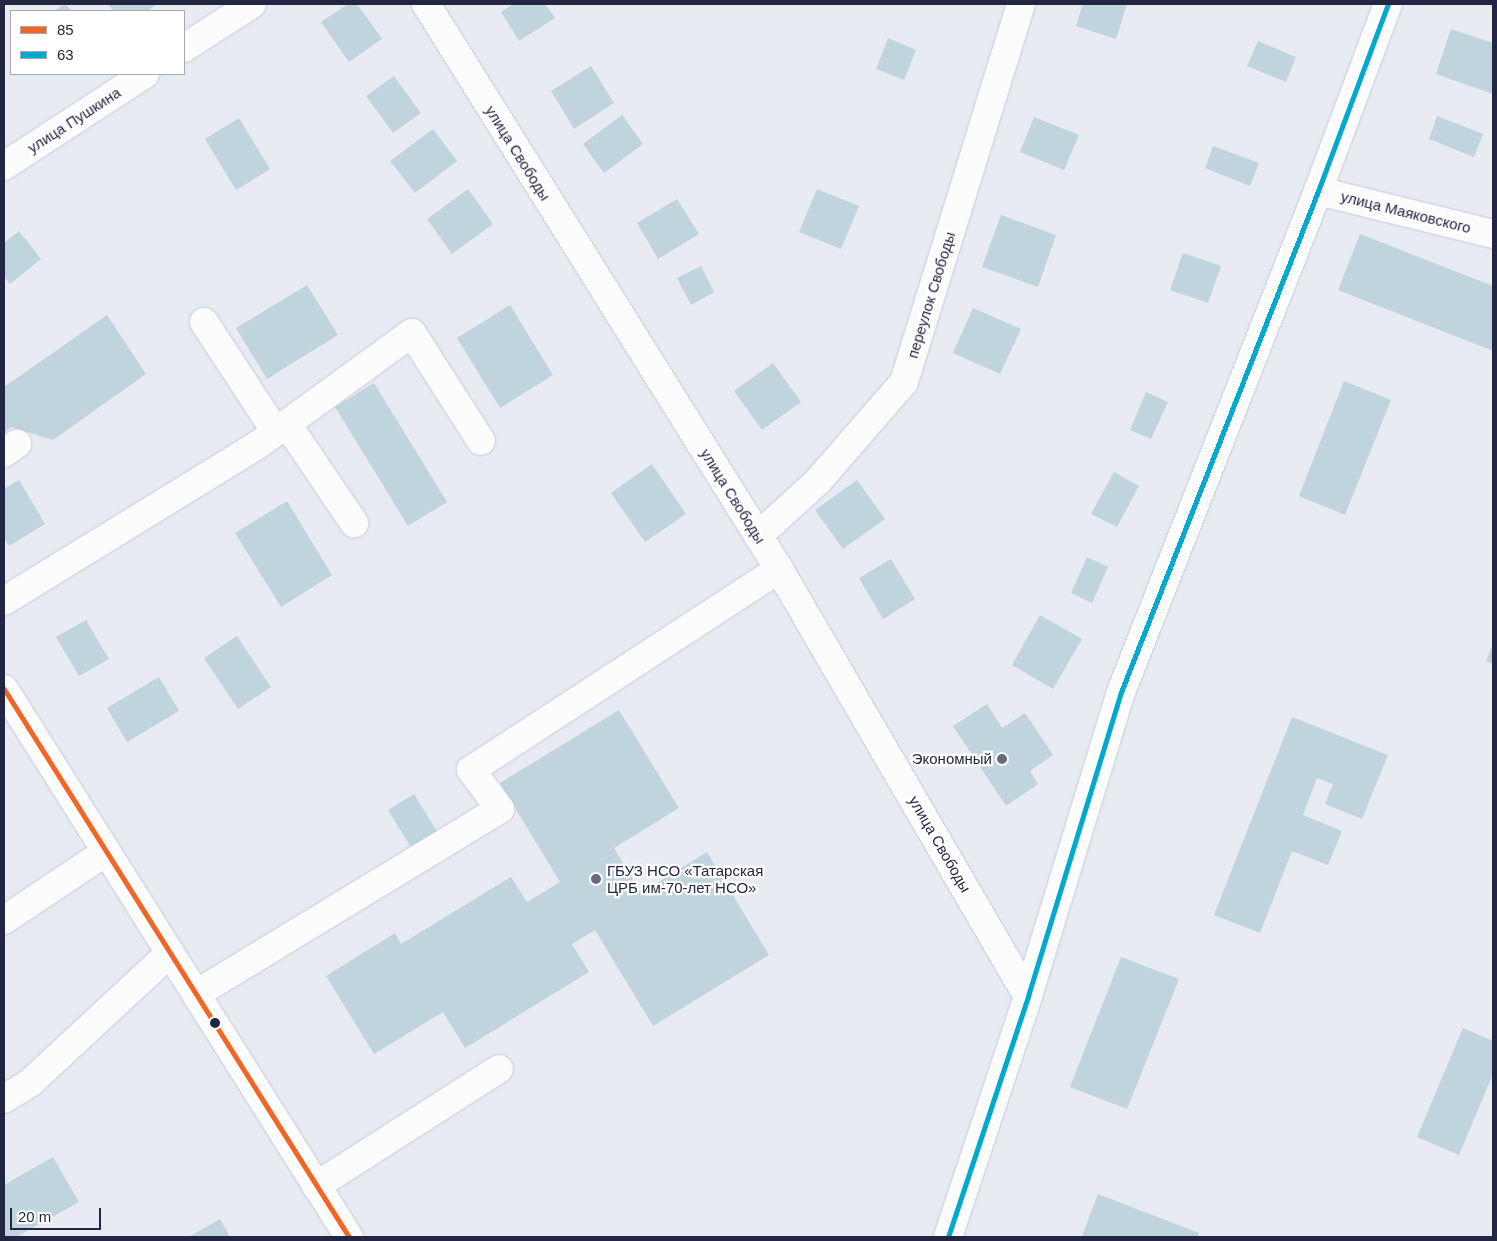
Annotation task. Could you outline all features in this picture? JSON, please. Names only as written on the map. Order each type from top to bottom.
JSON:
[{"type":"street","points":[[185,47],[252,4]]},
{"type":"street","name":"улица Свободы","points":[[426,4],[779,569],[1028,996]]},
{"type":"street","name":"переулок Свободы","points":[[758,536],[818,481],[904,382],[1021,4]]},
{"type":"street","points":[[948,1237],[1028,996],[1121,692],[1318,190],[1388,4]]},
{"type":"street","name":"улица Пушкина","points":[[4,166],[143,75]]},
{"type":"street","name":"улица Маяковского","points":[[1318,190],[1493,234]]},
{"type":"street","points":[[204,322],[354,523]]},
{"type":"street","points":[[4,601],[282,428],[412,333],[481,442]]},
{"type":"street","points":[[196,994],[500,810],[472,770],[779,569]]},
{"type":"street","points":[[8,706],[106,852],[349,1237]]},
{"type":"street","points":[[4,920],[106,852]]},
{"type":"street","points":[[4,1099],[31,1082],[170,952]]},
{"type":"street","points":[[316,1186],[499,1070]]},
{"type":"building","points":[[65,4],[71,10],[55,10]]},
{"type":"building","points":[[108,4],[156,5],[148,10],[112,10]]},
{"type":"building","points":[[348,4],[357,4],[382,39],[349,62],[321,22]]},
{"type":"building","points":[[513,4],[545,4],[555,18],[519,41],[501,12]]},
{"type":"building","points":[[1083,4],[1127,4],[1116,39],[1076,26]]},
{"type":"building","points":[[1451,29],[1493,43],[1493,94],[1436,74]]},
{"type":"building","points":[[888,38],[916,50],[904,80],[876,69]]},
{"type":"building","points":[[1258,41],[1296,57],[1286,82],[1247,66]]},
{"type":"building","points":[[591,66],[614,103],[574,129],[551,91]]},
{"type":"building","points":[[394,76],[421,113],[393,133],[366,96]]},
{"type":"building","points":[[622,115],[643,144],[604,173],[583,144]]},
{"type":"building","points":[[1437,116],[1483,134],[1474,157],[1429,139]]},
{"type":"building","points":[[1034,117],[1079,135],[1064,170],[1020,152]]},
{"type":"building","points":[[239,118],[270,169],[236,190],[205,139]]},
{"type":"building","points":[[433,129],[457,161],[415,193],[390,161]]},
{"type":"building","points":[[1213,146],[1259,163],[1250,186],[1205,168]]},
{"type":"building","points":[[468,189],[493,224],[452,254],[427,219]]},
{"type":"building","points":[[817,189],[859,206],[841,249],[799,232]]},
{"type":"building","points":[[677,199],[699,234],[658,259],[637,223]]},
{"type":"building","points":[[1001,215],[1056,235],[1038,287],[982,267]]},
{"type":"building","points":[[19,231],[41,259],[10,284],[4,276],[4,243]]},
{"type":"building","points":[[1360,234],[1493,286],[1493,351],[1338,290]]},
{"type":"building","points":[[1183,253],[1221,266],[1208,303],[1170,290]]},
{"type":"building","points":[[701,266],[714,292],[691,305],[677,278]]},
{"type":"building","points":[[307,285],[338,335],[267,379],[236,328]]},
{"type":"building","points":[[510,305],[553,375],[500,408],[457,338]]},
{"type":"building","points":[[973,308],[1021,329],[1000,374],[953,353]]},
{"type":"building","points":[[107,315],[146,374],[53,440],[11,427],[4,433],[4,387]]},
{"type":"building","points":[[773,363],[801,402],[762,430],[734,391]]},
{"type":"building","points":[[1344,381],[1391,400],[1345,515],[1299,496]]},
{"type":"building","points":[[374,383],[447,502],[408,526],[335,407]]},
{"type":"building","points":[[1146,392],[1168,402],[1151,439],[1130,430]]},
{"type":"building","points":[[652,464],[686,514],[645,542],[611,493]]},
{"type":"building","points":[[1114,472],[1139,486],[1117,527],[1091,514]]},
{"type":"building","points":[[19,480],[45,524],[9,546],[4,538],[4,489]]},
{"type":"building","points":[[857,480],[885,519],[843,549],[815,510]]},
{"type":"building","points":[[287,501],[332,575],[281,607],[235,533]]},
{"type":"building","points":[[1087,557],[1108,567],[1092,603],[1071,593]]},
{"type":"building","points":[[891,559],[915,599],[883,619],[859,578]]},
{"type":"building","points":[[1040,615],[1082,639],[1053,689],[1012,665]]},
{"type":"building","points":[[86,620],[109,659],[79,676],[56,637]]},
{"type":"building","points":[[237,636],[271,687],[238,709],[204,658]]},
{"type":"building","points":[[1493,644],[1493,664],[1486,661]]},
{"type":"building","points":[[159,677],[179,711],[127,742],[107,708]]},
{"type":"building","points":[[987,704],[1002,728],[1025,713],[1053,755],[1030,771],[1038,784],[1006,806],[953,726]]},
{"type":"building","name":"ГБУЗ НСО «Татарская ЦРБ им-70-лет НСО»","points":[[619,710],[679,808],[614,848],[641,893],[707,852],[769,955],[653,1026],[595,930],[572,944],[589,972],[465,1048],[443,1012],[374,1054],[326,976],[395,933],[401,944],[511,877],[527,902],[560,882],[500,783]]},
{"type":"building","points":[[1292,717],[1388,755],[1362,819],[1325,804],[1333,784],[1317,778],[1303,815],[1342,831],[1328,865],[1292,851],[1260,933],[1214,915]]},
{"type":"building","points":[[414,794],[438,833],[412,849],[388,810]]},
{"type":"building","points":[[1121,957],[1179,979],[1127,1109],[1070,1087]]},
{"type":"building","points":[[1463,1028],[1493,1041],[1493,1074],[1459,1155],[1417,1137]]},
{"type":"building","points":[[53,1157],[79,1202],[16,1237],[4,1237],[4,1185]]},
{"type":"building","points":[[1098,1194],[1199,1233],[1198,1237],[1082,1236]]},
{"type":"building","points":[[220,1219],[230,1237],[189,1237]]},
{"type":"transit line","name":"63","points":[[948,1237],[1028,996],[1121,692],[1318,191],[1388,4]]},
{"type":"transit line","name":"85","points":[[4,689],[349,1237]]},
{"type":"place","name":"Экономный","points":[[1002,759]]},
{"type":"place","name":"ГБУЗ НСО «Татарская ЦРБ им-70-лет НСО»","points":[[596,879]]}]
